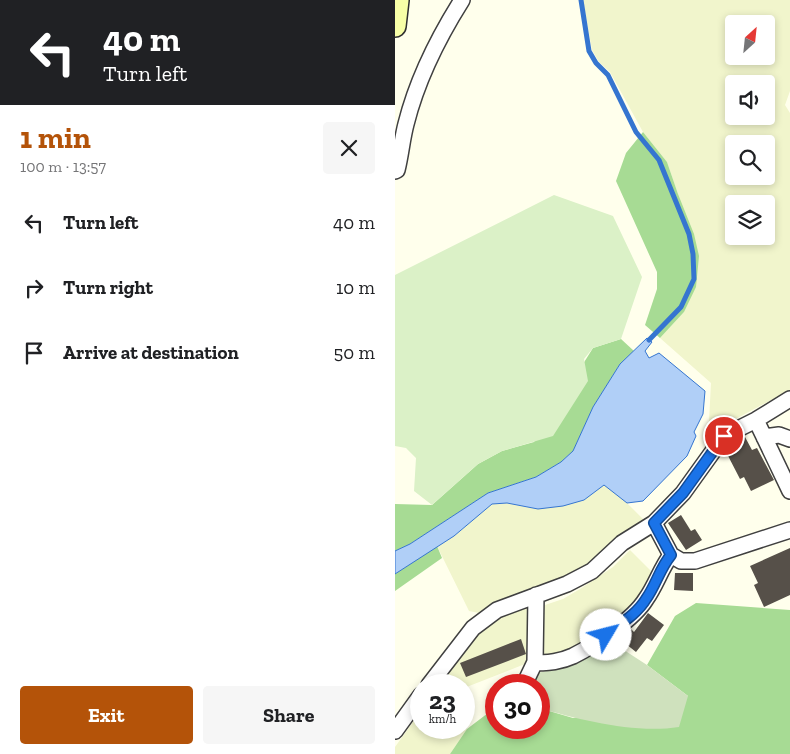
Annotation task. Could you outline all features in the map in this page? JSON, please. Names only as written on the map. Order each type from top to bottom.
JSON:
[{"type":"main road","points":[[395,26],[399,0]]},
{"type":"street","points":[[395,172],[401,155],[406,125],[427,63],[462,0]]},
{"type":"street","points":[[437,674],[473,628],[497,610],[567,584],[592,571],[622,544],[654,523],[683,493],[724,436],[756,420],[790,399]]},
{"type":"street","points":[[756,420],[790,490]]},
{"type":"street","points":[[764,437],[779,435],[790,439]]},
{"type":"street","points":[[654,523],[671,555],[681,561],[695,561],[790,530]]},
{"type":"street","points":[[535,662],[542,663],[573,656],[636,613],[647,599],[665,562],[671,555]]},
{"type":"street","points":[[529,674],[535,662],[536,595]]},
{"type":"street","points":[[395,731],[410,710]]},
{"type":"green space","points":[[583,0],[790,0],[790,91],[785,105],[790,113],[790,390],[715,430],[709,421],[711,383],[660,338],[684,312],[678,194],[667,162],[643,132],[610,72],[599,62],[592,50]]},
{"type":"green space","points":[[643,132],[667,162],[694,234],[699,256],[696,287],[684,312],[660,338],[645,325],[657,289],[657,272],[616,181],[626,153]]},
{"type":"green space","points":[[554,195],[613,216],[642,277],[621,339],[593,348],[584,359],[588,381],[553,436],[502,451],[478,464],[432,505],[414,491],[416,458],[406,448],[395,446],[395,275]]},
{"type":"green space","points":[[621,339],[634,351],[620,364],[593,407],[573,451],[561,462],[536,477],[488,493],[410,544],[395,551],[395,504],[432,505],[478,464],[502,451],[534,442],[593,348]]},
{"type":"green space","points":[[604,485],[627,503],[645,521],[589,567],[566,580],[531,591],[479,613],[469,611],[437,546],[454,536],[492,504],[507,503],[538,509],[584,500]]},
{"type":"green space","points":[[437,546],[442,558],[395,591],[395,574]]},
{"type":"green space","points":[[630,550],[654,574],[631,610],[572,651],[542,659],[542,606],[563,599],[580,589],[613,567]]},
{"type":"green space","points":[[696,603],[790,610],[790,754],[450,754],[460,739],[475,739],[475,723],[485,715],[485,739],[550,739],[550,711],[573,718],[688,696],[647,665],[675,616]]},
{"type":"green space","points":[[530,606],[530,662],[500,674],[485,674],[485,680],[475,684],[475,674],[448,674],[466,647],[479,633],[501,617]]},
{"type":"green space","points":[[610,641],[647,665],[688,696],[679,727],[644,729],[608,725],[550,711],[550,674],[537,673],[576,662]]},
{"type":"green space","points":[[410,726],[410,739],[460,739],[450,754],[395,754],[395,747]]},
{"type":"water","points":[[647,338],[652,342],[645,351],[649,358],[659,353],[705,391],[703,414],[694,432],[696,436],[687,456],[643,501],[627,503],[604,485],[584,500],[563,506],[538,509],[507,503],[492,504],[454,536],[395,574],[395,551],[410,544],[488,493],[536,477],[561,462],[573,451],[593,407],[620,364]]},
{"type":"building","points":[[745,437],[752,450],[757,448],[774,480],[751,491],[744,477],[740,479],[725,450],[729,445]]},
{"type":"building","points":[[681,515],[691,531],[695,529],[702,540],[686,550],[668,523]]},
{"type":"building","points":[[790,548],[790,595],[764,607],[754,585],[758,583],[750,566]]},
{"type":"building","points":[[675,573],[693,573],[693,591],[674,590]]},
{"type":"building","points":[[648,613],[664,625],[652,641],[647,638],[636,652],[621,640],[631,629],[634,632]]},
{"type":"building","points":[[521,639],[526,654],[474,674],[465,674],[460,663]]},
{"type":"waterway","points":[[581,0],[589,51],[596,63],[608,75],[636,132],[659,160],[689,234],[693,254],[694,279],[681,307],[649,340]]},
{"type":"route","points":[[606,635],[636,613],[647,599],[665,562],[671,555],[654,523],[683,493],[724,436]]}]
